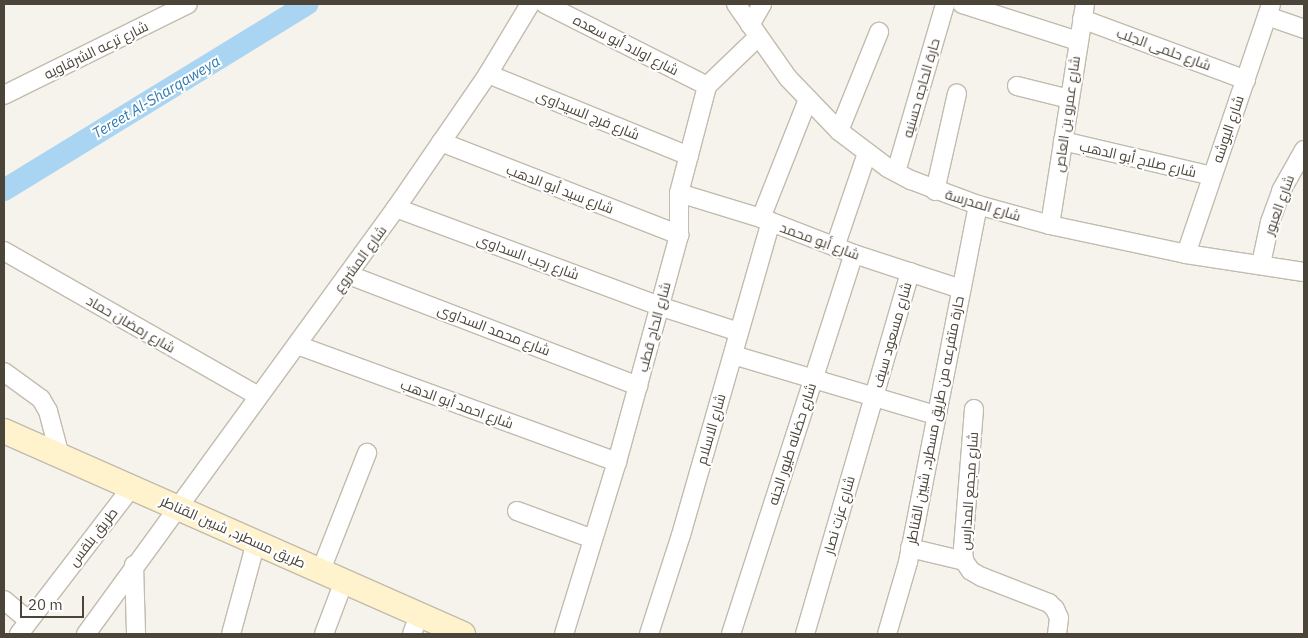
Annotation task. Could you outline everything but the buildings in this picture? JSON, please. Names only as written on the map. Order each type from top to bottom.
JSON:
[{"type":"main road","name":"طريق مسطرد, شبين القناطر","points":[[4,431],[321,570],[344,581],[416,625],[463,634]]},
{"type":"street","name":"شارع ترعه الشرقاويه","points":[[4,95],[188,4]]},
{"type":"street","name":"شارع المشروع","points":[[180,508],[258,396],[349,275],[396,208],[488,74],[530,4]]},
{"type":"street","name":"شارع اولاد أبو سعده","points":[[545,4],[707,86]]},
{"type":"street","name":"شارع المدرسة","points":[[736,4],[788,78],[840,131],[896,172],[935,191],[1050,225],[1186,254],[1304,272]]},
{"type":"street","points":[[707,86],[754,31],[762,4]]},
{"type":"street","name":"حارة الحاجه حسنيه","points":[[896,172],[945,4]]},
{"type":"street","points":[[962,4],[1078,41]]},
{"type":"street","points":[[1268,10],[1304,29]]},
{"type":"street","name":"شارع البوشه","points":[[1186,254],[1268,10]]},
{"type":"street","name":"شارع عمرو بن العاص","points":[[1050,225],[1084,11]]},
{"type":"street","name":"شارع حلمى الجلب","points":[[1084,11],[1246,80]]},
{"type":"street","points":[[840,131],[879,32]]},
{"type":"street","name":"شارع فرج السيداوى","points":[[488,74],[688,156]]},
{"type":"street","name":"شارع الحاج قطب","points":[[564,634],[617,462],[679,235],[679,193],[707,86]]},
{"type":"street","points":[[1017,86],[1069,99]]},
{"type":"street","points":[[935,191],[957,93]]},
{"type":"street","name":"شارع الاسلام","points":[[649,634],[733,355],[766,220],[808,99]]},
{"type":"street","name":"شارع صلاح أبو الدهب","points":[[1063,141],[1212,176]]},
{"type":"street","name":"شارع سيد أبو الدهب","points":[[441,142],[679,235]]},
{"type":"street","name":"شارع العبور","points":[[1261,264],[1270,222],[1281,191],[1304,150]]},
{"type":"street","points":[[835,247],[867,152]]},
{"type":"street","name":"شارع أبو محمد","points":[[679,193],[766,220],[854,254],[961,289]]},
{"type":"street","name":"حارة متفرعه من طريق مسطرد, شبين القناطر","points":[[887,634],[910,548],[978,205]]},
{"type":"street","name":"شارع رجب السداوى","points":[[396,208],[659,306],[739,332]]},
{"type":"street","name":"شارع رمضان حماد","points":[[4,251],[258,396]]},
{"type":"street","name":"شارع حضانه طيور الجنه","points":[[731,634],[854,254]]},
{"type":"street","name":"شارع مسعود سيف","points":[[874,397],[910,272]]},
{"type":"street","name":"شارع محمد السداوى","points":[[349,275],[638,386]]},
{"type":"street","name":"شارع احمد أبو الدهب","points":[[297,345],[617,462]]},
{"type":"street","name":"شارع مسعود سيف","points":[[733,355],[936,415]]},
{"type":"street","points":[[4,372],[41,399],[48,411],[60,456]]},
{"type":"street","name":"شارع عزت نصار","points":[[805,634],[874,397]]},
{"type":"street","name":"شارع مجمع المدارس","points":[[974,409],[963,548],[964,561],[971,572],[982,578],[1048,603],[1055,609],[1059,618],[1057,634]]},
{"type":"street","points":[[321,570],[367,454]]},
{"type":"street","name":"طريق بلقس","points":[[23,627],[131,488]]},
{"type":"street","points":[[86,634],[134,566],[180,508]]},
{"type":"street","points":[[516,510],[593,539]]},
{"type":"street","points":[[231,634],[256,542]]},
{"type":"street","points":[[910,548],[964,561]]},
{"type":"street","points":[[134,566],[136,634]]},
{"type":"street","points":[[324,634],[344,581]]},
{"type":"street","points":[[4,600],[23,627]]},
{"type":"waterway","name":"Tereet Al-Sharqaweya","points":[[4,190],[308,4]]}]
